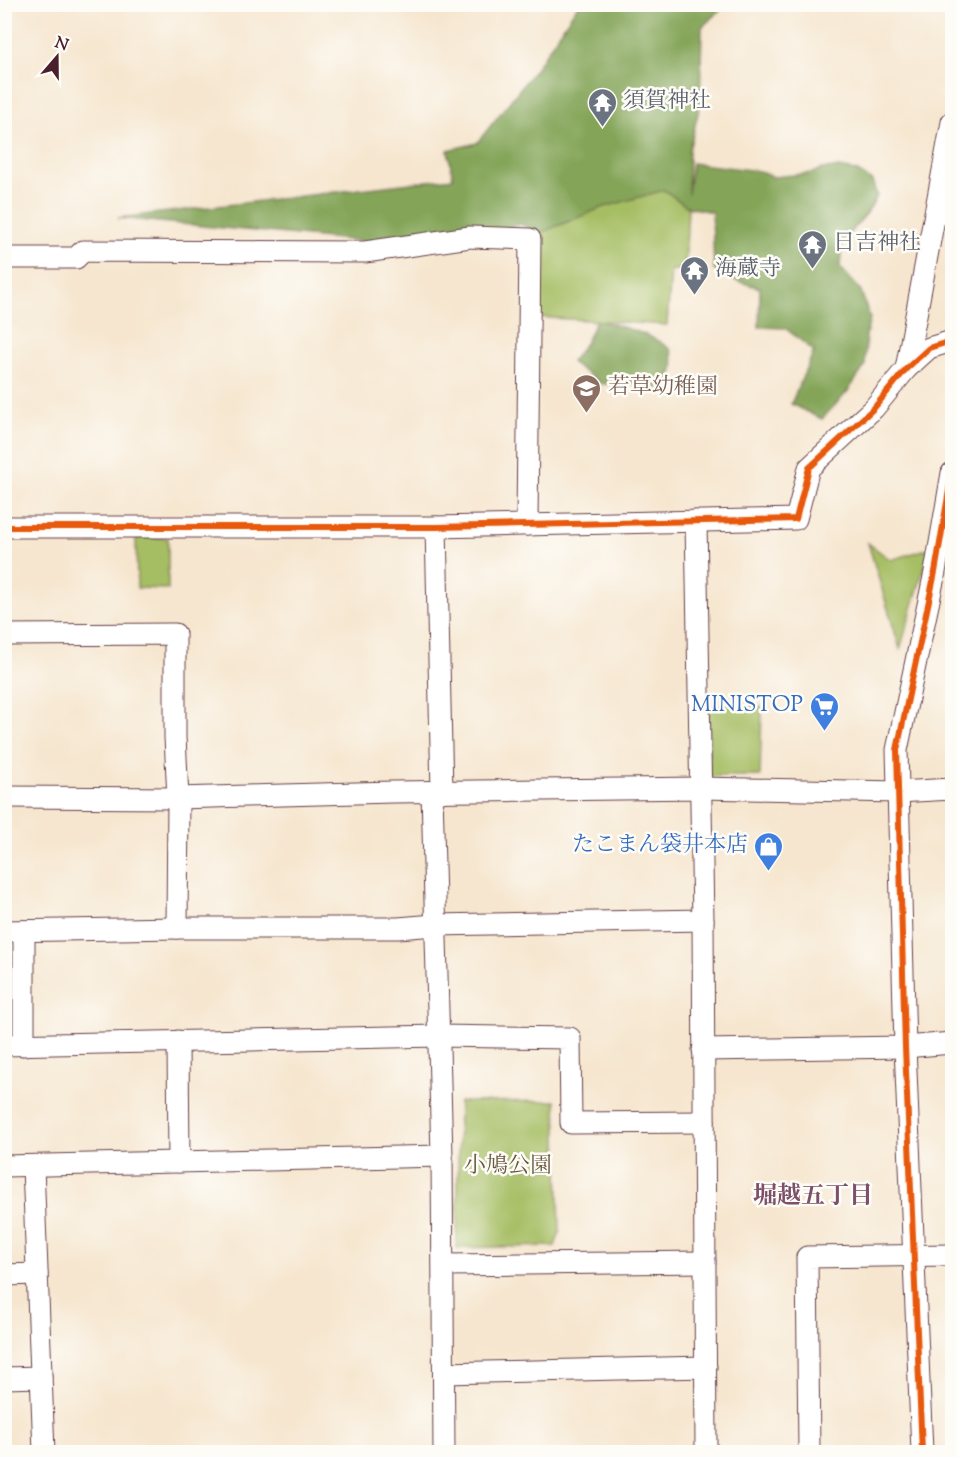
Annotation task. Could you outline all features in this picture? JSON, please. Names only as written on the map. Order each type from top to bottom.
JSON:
[{"type":"street","points":[[906,369],[952,122]]},
{"type":"street","points":[[4,258],[76,258],[83,251],[365,252],[470,237],[530,238],[527,525]]},
{"type":"street","points":[[4,527],[436,527],[796,519],[809,468],[874,408],[906,369],[930,348],[952,341]]},
{"type":"street","points":[[922,1452],[905,1047],[897,750],[935,572],[952,473]]},
{"type":"street","points":[[696,521],[703,920],[706,1452]]},
{"type":"street","points":[[436,527],[435,925],[444,1264],[444,1452]]},
{"type":"street","points":[[4,635],[175,634],[175,737],[178,798],[177,928]]},
{"type":"street","points":[[4,797],[178,798],[701,788],[898,792],[952,789]]},
{"type":"street","points":[[703,920],[435,925],[398,928],[14,931],[14,1045],[439,1036],[570,1038],[571,1124],[704,1122]]},
{"type":"street","points":[[178,1041],[179,1162]]},
{"type":"street","points":[[703,1050],[905,1047],[952,1043]]},
{"type":"street","points":[[4,1166],[442,1156]]},
{"type":"street","points":[[33,1166],[44,1452]]},
{"type":"street","points":[[809,1452],[807,1257],[952,1255]]},
{"type":"street","points":[[444,1264],[705,1262]]},
{"type":"street","points":[[4,1275],[37,1274]]},
{"type":"street","points":[[444,1372],[706,1367]]},
{"type":"street","points":[[4,1378],[41,1377]]},
{"type":"green space","points":[[578,5],[726,5],[702,27],[700,105],[689,150],[688,195],[692,163],[759,171],[774,177],[839,168],[856,171],[872,181],[877,196],[867,213],[842,242],[840,267],[861,291],[870,319],[866,335],[865,366],[848,391],[822,419],[791,404],[814,351],[785,328],[759,327],[760,288],[725,277],[714,270],[712,212],[688,207],[664,190],[601,208],[538,234],[521,224],[470,237],[413,246],[118,218],[453,178],[448,150],[477,143],[534,71]]},
{"type":"green space","points":[[664,190],[688,207],[685,270],[671,270],[667,325],[536,317],[538,234],[550,219]]},
{"type":"green space","points":[[596,320],[645,334],[671,350],[674,366],[667,390],[627,382],[602,384],[571,362],[586,342]]},
{"type":"green space","points":[[136,537],[168,538],[168,589],[137,588]]},
{"type":"green space","points":[[868,543],[891,560],[930,548],[900,649]]},
{"type":"green space","points":[[708,706],[762,707],[760,776],[709,776]]},
{"type":"green space","name":"小鳩公園","points":[[556,1101],[560,1232],[555,1246],[457,1248],[459,1102]]},
{"type":"cycle path","points":[[4,527],[436,527],[796,519],[809,468],[874,408],[906,369],[929,348],[952,341]]},
{"type":"cycle path","points":[[922,1452],[905,1047],[897,750],[935,572],[952,473]]},
{"type":"place","name":"須賀神社","points":[[602,128]]},
{"type":"place","name":"日吉神社","points":[[812,270]]},
{"type":"place","name":"海蔵寺","points":[[694,296]]},
{"type":"place","name":"若草幼稚園","points":[[587,414]]},
{"type":"place","name":"MINISTOP","points":[[824,732]]},
{"type":"place","name":"たこまん袋井本店","points":[[769,872]]},
{"type":"district","name":"堀越五丁目","points":[[813,1197]]}]
